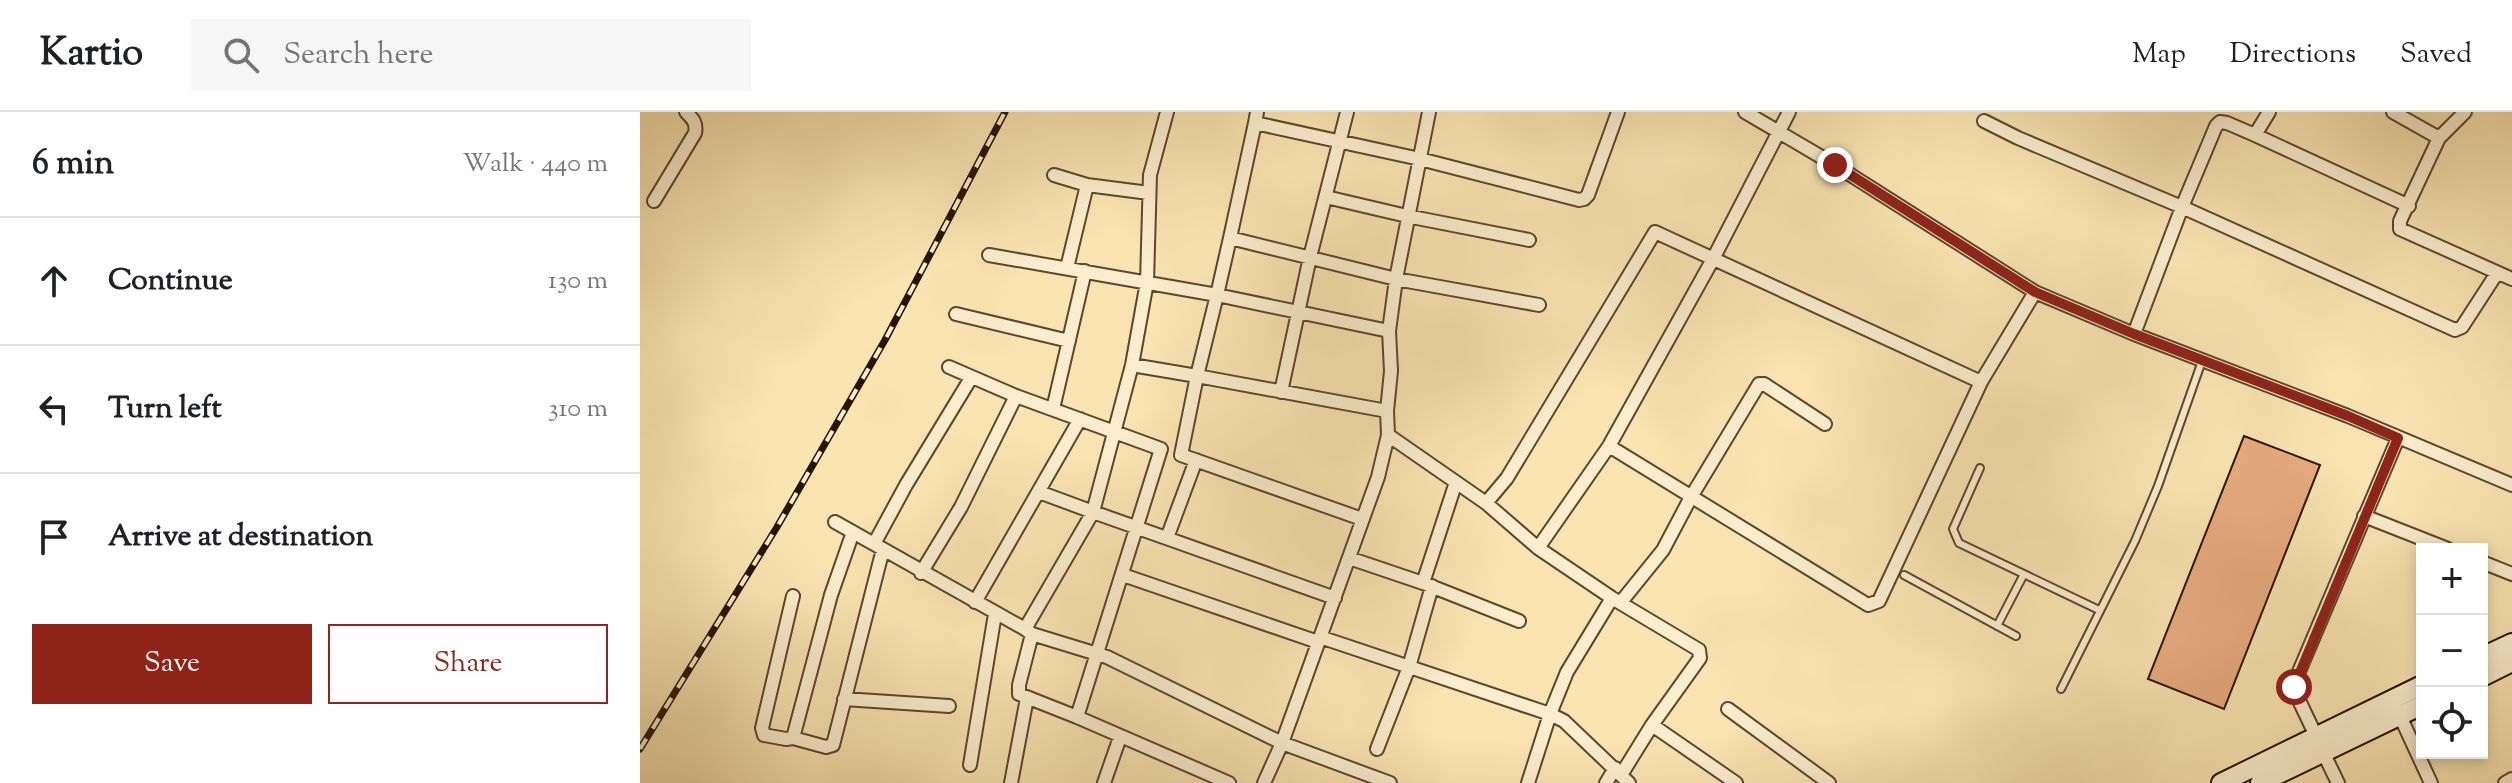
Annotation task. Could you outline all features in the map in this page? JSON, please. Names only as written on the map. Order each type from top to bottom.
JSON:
[{"type":"main road","points":[[2488,654],[2512,643]]},
{"type":"main road","points":[[2488,674],[2512,662]]},
{"type":"main road","points":[[2221,783],[2362,724],[2419,687]]},
{"type":"main road","points":[[2362,724],[2400,716],[2416,708]]},
{"type":"main road","points":[[2260,783],[2320,744]]},
{"type":"street","points":[[654,201],[695,133],[696,126],[686,112]]},
{"type":"street","points":[[1167,112],[1150,175],[1147,282],[1132,365],[1093,512],[1028,632],[1018,691],[1027,698],[1229,783]]},
{"type":"street","points":[[1281,392],[1310,257],[1347,112]]},
{"type":"street","points":[[1264,783],[1282,743],[1378,477],[1388,435],[1389,331],[1396,279],[1429,112]]},
{"type":"street","points":[[1181,455],[1256,118],[1579,200],[1588,195],[1618,112]]},
{"type":"street","points":[[1745,112],[2035,292],[2202,361],[2511,480]]},
{"type":"street","points":[[1538,548],[1609,446],[1713,259],[1789,112]]},
{"type":"street","points":[[2255,135],[2269,112]]},
{"type":"street","points":[[2393,112],[2439,138]]},
{"type":"street","points":[[2465,112],[2439,138],[2400,221],[2402,232],[2512,279]]},
{"type":"street","points":[[1984,121],[2455,330],[2462,327],[2497,273]]},
{"type":"street","points":[[2134,334],[2182,207],[2218,124],[2227,123],[2255,135],[2409,206]]},
{"type":"street","points":[[1054,175],[1087,185],[1149,193]]},
{"type":"street","points":[[1067,268],[1087,185]]},
{"type":"street","points":[[1326,197],[1529,240]]},
{"type":"street","points":[[1486,503],[1507,478],[1657,232],[1981,382]]},
{"type":"street","points":[[1230,238],[1396,279],[1539,305]]},
{"type":"street","points":[[989,255],[1217,295],[1389,331]]},
{"type":"street","points":[[1053,409],[1085,271]]},
{"type":"street","points":[[1609,446],[1868,605],[1874,604],[1879,601],[1981,382],[2035,292]]},
{"type":"street","points":[[956,314],[1069,341]]},
{"type":"street","points":[[1132,365],[1387,411]]},
{"type":"street","points":[[949,367],[1016,396],[1362,519]]},
{"type":"street","points":[[793,596],[762,728],[764,735],[793,738],[826,747],[833,745],[878,547],[906,485],[971,378]]},
{"type":"street","points":[[1528,783],[1567,672],[1617,600],[1663,550],[1759,384],[1764,384],[1825,424]]},
{"type":"street","points":[[921,573],[961,507],[1016,396]]},
{"type":"street","points":[[975,602],[1080,419]]},
{"type":"street","points":[[1388,435],[1486,503],[1538,548],[1699,650],[1700,655],[1622,775],[1606,783]]},
{"type":"street","points":[[2338,783],[2295,692],[2295,681],[2398,438]]},
{"type":"street","points":[[1077,717],[1161,449]]},
{"type":"street","points":[[1167,538],[1196,460]]},
{"type":"street","points":[[1377,749],[1409,667],[1456,482]]},
{"type":"street","points":[[1039,492],[1335,598]]},
{"type":"street","points":[[2364,516],[2433,543]]},
{"type":"street","points":[[835,522],[1028,632],[1098,653],[1282,743],[1390,783]]},
{"type":"street","points":[[793,738],[831,595],[853,532]]},
{"type":"street","points":[[1349,558],[1428,584],[1519,621]]},
{"type":"street","points":[[2488,564],[2512,574]]},
{"type":"street","points":[[1123,575],[1550,714],[1564,721],[1622,775]]},
{"type":"street","points":[[970,765],[995,614]]},
{"type":"street","points":[[1011,783],[1027,698]]},
{"type":"street","points":[[844,699],[949,706]]},
{"type":"street","points":[[1728,709],[1829,783]]},
{"type":"street","points":[[2400,716],[2431,783]]},
{"type":"street","points":[[1652,725],[1736,783]]},
{"type":"street","points":[[1104,783],[1120,737]]},
{"type":"street","points":[[2505,783],[2512,779]]},
{"type":"lane","points":[[2061,689],[2135,541],[2202,361]]},
{"type":"lane","points":[[1980,468],[1953,534],[1959,543],[2099,610]]},
{"type":"lane","points":[[1997,626],[2024,574]]},
{"type":"lane","points":[[1904,575],[2016,636]]},
{"type":"building","points":[[2244,436],[2320,465],[2224,709],[2148,679]]},
{"type":"railway","points":[[640,749],[777,527],[885,340],[1005,112]]},
{"type":"route","points":[[1835,165],[2035,292],[2398,438],[2294,687]]}]
